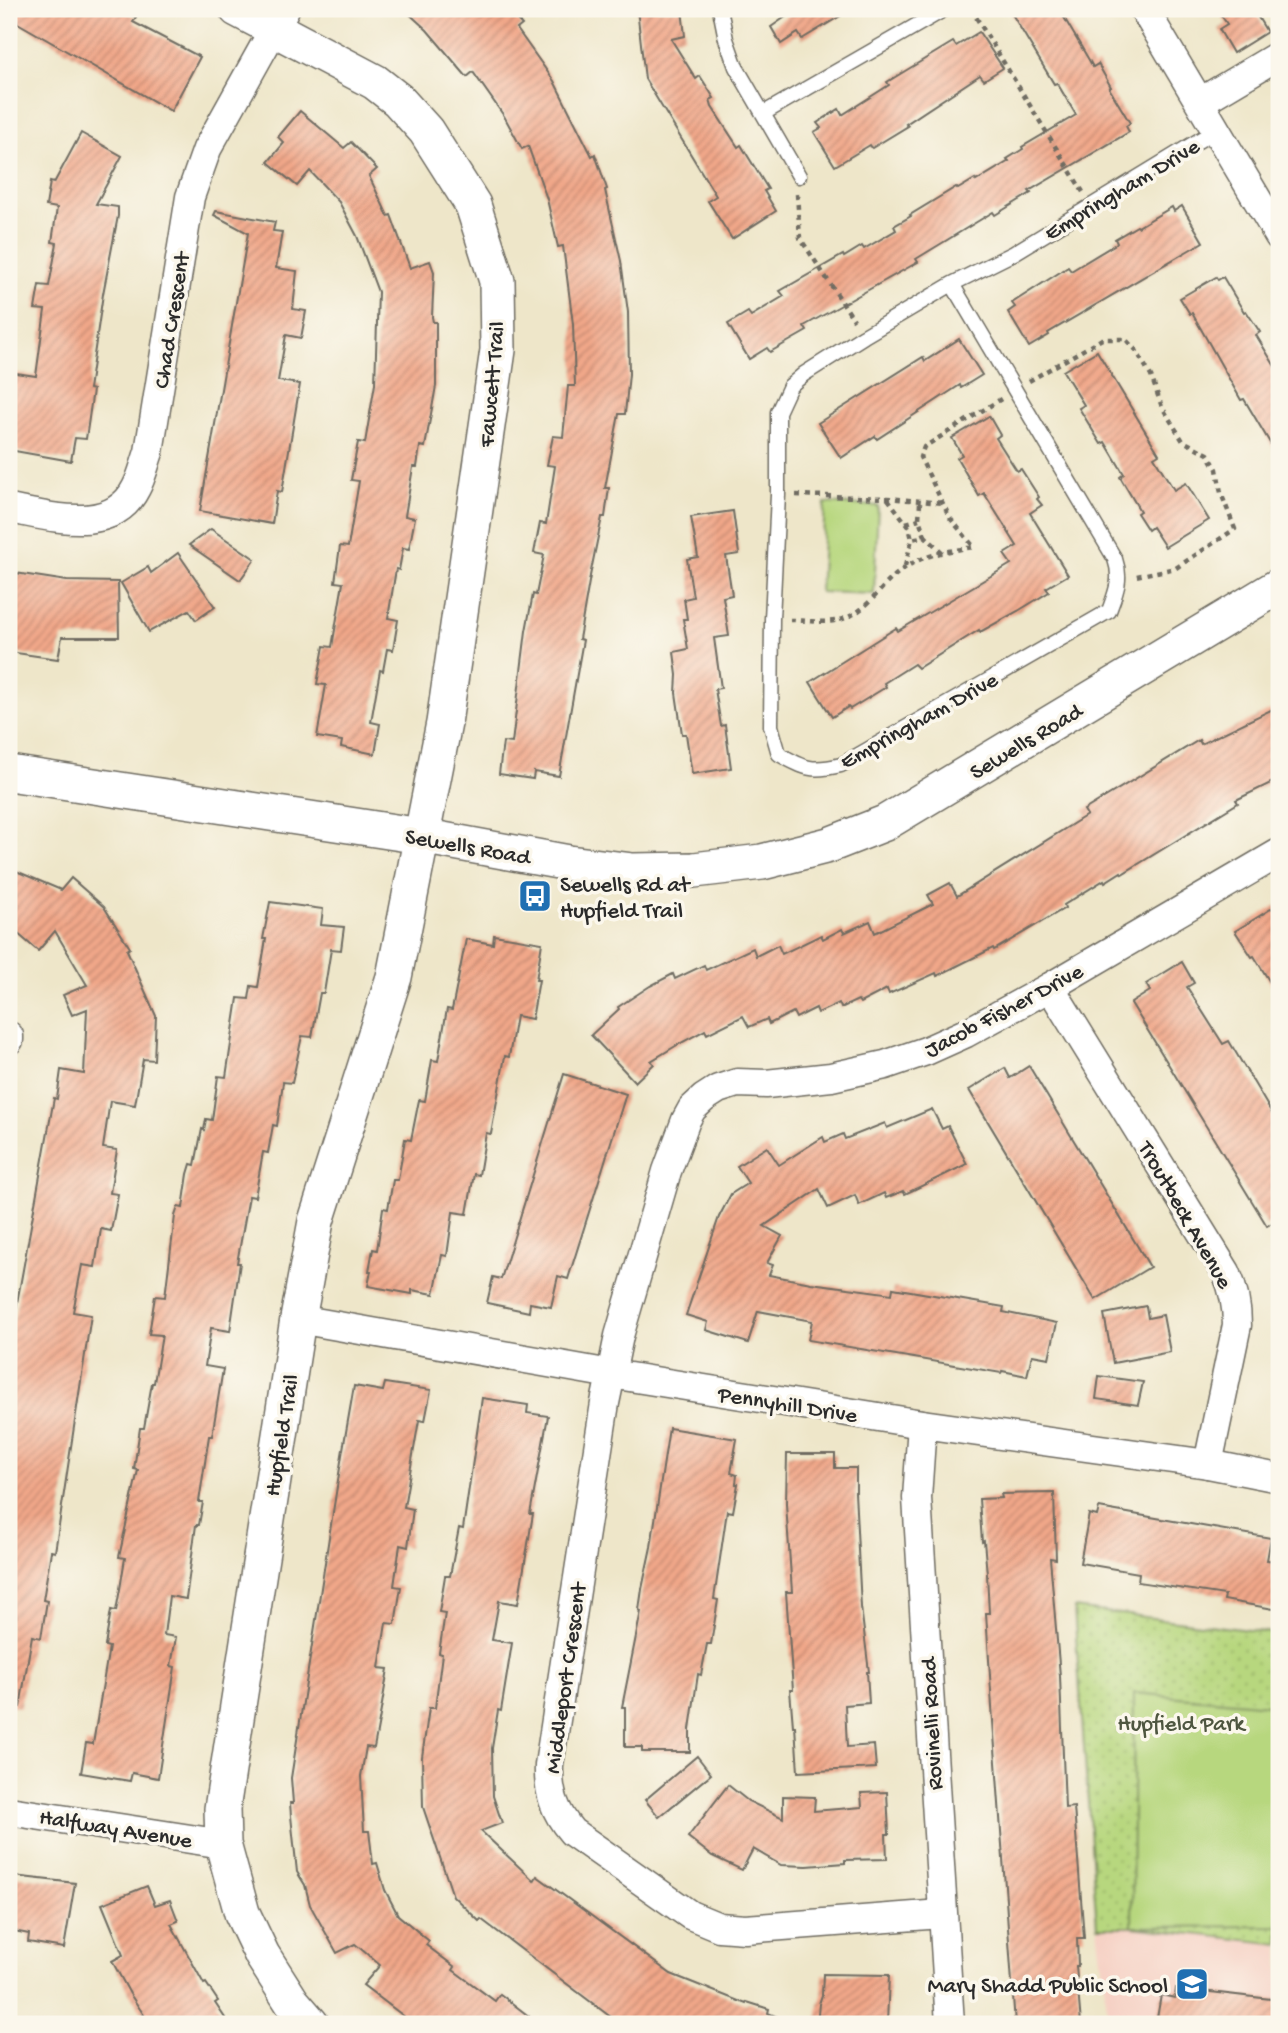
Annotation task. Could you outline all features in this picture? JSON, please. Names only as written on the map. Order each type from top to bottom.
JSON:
[{"type":"street","name":"Fawcett Trail","points":[[237,9],[279,19],[398,100],[426,131],[473,205],[496,281],[498,350],[444,723],[421,836]]},
{"type":"street","name":"Empringham Drive","points":[[1144,9],[1279,236]]},
{"type":"street","name":"Chad Crescent","points":[[9,509],[82,521],[102,516],[122,506],[136,489],[149,452],[190,197],[206,149],[279,19]]},
{"type":"street","points":[[1200,103],[1279,55]]},
{"type":"street","name":"Sewells Road","points":[[9,773],[633,871],[694,870],[762,862],[829,845],[884,823],[1279,586]]},
{"type":"street","name":"Hupfield Trail","points":[[310,2024],[262,1955],[242,1913],[223,1844],[222,1809],[298,1318],[316,1222],[394,977],[421,836]]},
{"type":"street","name":"Jacob Fisher Drive","points":[[611,1374],[619,1336],[667,1171],[686,1120],[704,1098],[718,1089],[737,1083],[766,1084],[831,1077],[885,1065],[926,1051],[1050,987],[1279,853]]},
{"type":"street","name":"Troutbeck Avenue","points":[[1050,987],[1234,1288],[1237,1325],[1208,1464]]},
{"type":"street","name":"Pennyhill Drive","points":[[298,1318],[611,1374],[922,1424],[1208,1464],[1279,1478]]},
{"type":"street","name":"Middleport Crescent","points":[[611,1374],[549,1765],[551,1799],[563,1822],[572,1832],[690,1916],[719,1927],[745,1929],[941,1914]]},
{"type":"street","name":"Rovinelli Road","points":[[922,1424],[917,1498],[950,2024]]},
{"type":"street","name":"Halfway Avenue","points":[[9,1811],[223,1844]]},
{"type":"lane","points":[[720,9],[726,39],[736,67],[799,176]]},
{"type":"lane","points":[[764,113],[945,9]]},
{"type":"lane","name":"Empringham Drive","points":[[952,284],[1115,559],[1119,579],[1116,594],[1109,611],[841,765],[819,770],[802,768],[779,754],[771,726],[778,412],[789,386],[864,336],[952,284],[1014,253],[1216,130]]},
{"type":"path","points":[[971,9],[1091,206]]},
{"type":"path","points":[[799,176],[797,192],[800,238],[864,336]]},
{"type":"path","points":[[772,619],[837,621],[857,613],[873,601],[890,579],[905,567],[932,555],[974,547],[950,518],[920,457],[924,447],[1102,339],[1125,339],[1136,350],[1151,376],[1162,407],[1183,441],[1208,454],[1217,469],[1222,493],[1235,529],[1176,568],[1136,576]]},
{"type":"path","points":[[778,495],[887,498],[943,503]]},
{"type":"path","points":[[887,498],[909,527],[912,539],[905,567]]},
{"type":"path","points":[[920,503],[919,519],[925,536],[943,552]]},
{"type":"path","points":[[906,523],[919,519]]},
{"type":"path","points":[[912,539],[925,536]]},
{"type":"shaded area","name":"Mary Shadd Public School","points":[[1097,1927],[1132,1927],[1279,1944],[1279,2024],[1109,2024]]},
{"type":"green space","points":[[825,503],[878,506],[874,594],[820,592]]},
{"type":"green space","name":"Hupfield Park","points":[[1074,1608],[1279,1634],[1279,1944],[1132,1927],[1097,1927]]},
{"type":"green space","points":[[1134,1693],[1279,1706],[1279,1926],[1132,1927]]},
{"type":"building","points":[[9,9],[119,9],[136,17],[133,22],[200,57],[171,111],[9,18]]},
{"type":"building","points":[[404,9],[507,9],[522,25],[517,29],[554,81],[592,156],[595,154],[607,189],[605,190],[621,261],[628,312],[629,374],[625,414],[619,414],[605,488],[609,488],[605,517],[602,517],[590,576],[579,639],[583,640],[559,776],[534,772],[533,779],[499,774],[503,742],[512,743],[526,631],[544,555],[534,553],[540,523],[546,524],[555,466],[547,465],[553,436],[563,437],[568,386],[575,386],[573,324],[563,246],[558,247],[547,199],[528,146],[522,149],[504,116],[473,72],[467,77],[427,30]]},
{"type":"building","points":[[637,9],[682,10],[685,36],[671,39],[696,79],[700,76],[714,98],[710,100],[712,107],[738,147],[741,145],[768,189],[764,191],[776,211],[732,239],[708,201],[716,196],[645,79]]},
{"type":"building","points":[[797,9],[852,9],[802,39],[798,33],[781,44],[771,27]]},
{"type":"building","points":[[1009,9],[1059,9],[1093,67],[1098,64],[1130,123],[1126,126],[1129,132],[1029,191],[1031,193],[995,215],[993,212],[916,259],[918,262],[804,326],[807,331],[770,352],[767,348],[749,359],[728,324],[748,312],[751,316],[784,296],[780,291],[843,255],[844,257],[862,246],[864,249],[896,230],[894,226],[910,215],[956,187],[958,189],[975,179],[976,181],[1009,161],[1007,159],[1023,149],[1022,147],[1076,115]]},
{"type":"building","points":[[1217,9],[1253,9],[1267,32],[1233,53],[1219,29],[1227,24]]},
{"type":"building","points":[[979,32],[1003,68],[984,80],[980,75],[906,124],[908,126],[835,166],[814,132],[821,128],[817,123],[839,109],[842,115],[910,68],[953,42],[956,46]]},
{"type":"building","points":[[300,111],[344,148],[351,142],[377,169],[369,176],[388,216],[391,215],[410,268],[430,261],[434,272],[432,317],[433,322],[436,322],[436,386],[425,447],[420,446],[417,467],[413,467],[405,516],[415,518],[409,549],[403,548],[399,570],[396,569],[388,618],[398,620],[393,650],[387,649],[383,671],[380,670],[371,722],[380,724],[375,754],[341,747],[342,741],[317,737],[326,685],[317,684],[324,646],[332,647],[343,583],[335,582],[340,546],[348,547],[359,481],[351,480],[358,442],[365,443],[375,384],[378,292],[357,236],[339,202],[310,171],[297,186],[268,162],[284,143],[278,137]]},
{"type":"building","points":[[81,133],[122,156],[96,204],[118,207],[118,216],[89,389],[93,390],[86,439],[75,438],[71,461],[9,450],[9,372],[36,376],[45,310],[35,309],[39,285],[49,286],[57,243],[52,242],[57,208],[46,206],[50,182],[54,183]]},
{"type":"building","points":[[1182,206],[1203,242],[1048,333],[1049,335],[1029,347],[1008,312],[1015,307],[1012,303],[1068,267],[1071,271],[1117,243],[1115,239],[1137,226],[1172,207],[1174,211]]},
{"type":"building","points":[[216,211],[275,222],[273,231],[282,232],[276,268],[297,271],[293,309],[306,311],[301,338],[286,335],[278,381],[300,384],[282,492],[277,491],[272,524],[200,511],[248,233],[214,215]]},
{"type":"building","points":[[1216,277],[1218,280],[1223,277],[1244,312],[1246,311],[1260,332],[1256,335],[1279,373],[1279,458],[1244,399],[1241,400],[1192,313],[1190,314],[1180,298]]},
{"type":"building","points":[[959,339],[982,375],[961,388],[960,385],[877,439],[875,436],[841,458],[818,423],[923,357],[925,361]]},
{"type":"building","points":[[1097,351],[1159,454],[1154,457],[1174,490],[1186,483],[1209,520],[1165,547],[1152,527],[1148,530],[1137,513],[1140,511],[1120,477],[1124,474],[1105,442],[1101,444],[1079,408],[1084,405],[1063,371]]},
{"type":"building","points":[[989,416],[1000,435],[996,438],[1017,471],[1021,469],[1039,497],[1037,499],[1042,505],[1030,513],[1068,575],[1046,588],[1049,592],[1018,611],[980,632],[979,630],[918,668],[914,664],[884,683],[886,687],[832,717],[810,682],[896,628],[898,631],[1011,564],[1004,554],[1017,546],[984,493],[979,496],[957,458],[962,455],[952,438]]},
{"type":"building","points":[[733,511],[739,554],[726,556],[732,595],[723,597],[729,636],[714,638],[721,688],[715,689],[721,726],[725,725],[731,768],[692,774],[686,734],[682,734],[674,652],[688,649],[683,619],[687,619],[684,599],[693,597],[687,559],[698,557],[691,517]]},
{"type":"building","points":[[211,529],[255,559],[240,580],[189,545]]},
{"type":"building","points":[[178,553],[215,607],[196,620],[189,610],[149,632],[121,583],[148,567],[151,573]]},
{"type":"building","points":[[9,572],[67,581],[118,582],[119,637],[62,637],[58,659],[9,652]]},
{"type":"building","points":[[1279,706],[1279,779],[1236,800],[1238,803],[1122,874],[1121,872],[1105,882],[1104,880],[1064,905],[1065,908],[994,950],[993,948],[937,976],[936,973],[889,994],[887,989],[860,1003],[858,1000],[841,1008],[839,1003],[818,1013],[816,1008],[796,1018],[793,1012],[769,1024],[767,1019],[749,1027],[743,1016],[707,1034],[705,1030],[651,1061],[654,1064],[635,1082],[591,1035],[619,1009],[618,1007],[673,974],[675,979],[704,965],[706,970],[753,948],[756,956],[778,945],[782,954],[821,935],[823,939],[842,929],[844,933],[870,921],[875,933],[933,904],[928,895],[950,883],[957,896],[1087,815],[1084,810],[1199,740],[1201,744]]},
{"type":"building","points":[[9,868],[61,890],[71,878],[104,907],[130,948],[127,950],[156,1016],[154,1060],[143,1059],[135,1105],[110,1101],[103,1148],[117,1150],[110,1193],[118,1194],[111,1231],[101,1229],[95,1267],[82,1265],[73,1312],[91,1315],[55,1552],[51,1551],[43,1600],[47,1601],[41,1638],[32,1636],[20,1707],[9,1706],[9,1335],[11,1336],[61,1070],[84,1074],[87,1009],[72,1015],[63,995],[87,985],[55,931],[38,951],[9,926]]},
{"type":"building","points":[[270,902],[323,909],[321,925],[344,927],[341,950],[331,949],[324,993],[320,993],[312,1037],[302,1036],[292,1083],[283,1082],[277,1126],[273,1125],[268,1153],[263,1152],[255,1197],[249,1196],[237,1263],[240,1263],[230,1331],[211,1328],[205,1366],[223,1369],[212,1436],[209,1436],[199,1502],[203,1502],[199,1525],[196,1525],[186,1599],[169,1596],[164,1635],[176,1637],[171,1666],[175,1667],[158,1778],[132,1773],[130,1781],[81,1773],[86,1743],[93,1744],[109,1647],[105,1646],[111,1610],[116,1611],[125,1558],[119,1557],[138,1470],[134,1469],[140,1428],[144,1428],[162,1335],[149,1334],[155,1296],[165,1297],[175,1216],[178,1207],[183,1208],[188,1174],[191,1164],[195,1165],[202,1129],[204,1130],[206,1119],[212,1120],[218,1076],[226,1077],[238,998],[249,999],[251,986],[258,987]]},
{"type":"building","points":[[1279,904],[1279,997],[1235,931]]},
{"type":"building","points":[[494,935],[542,943],[536,980],[539,980],[532,1019],[516,1016],[509,1057],[505,1056],[491,1134],[486,1133],[479,1175],[474,1174],[467,1214],[453,1212],[447,1256],[442,1255],[434,1294],[412,1290],[412,1294],[368,1286],[383,1208],[388,1209],[393,1180],[398,1180],[405,1139],[411,1140],[419,1100],[425,1101],[432,1060],[438,1061],[447,1009],[452,1010],[466,939],[493,944]]},
{"type":"building","points":[[1182,962],[1194,983],[1187,987],[1223,1044],[1229,1041],[1279,1125],[1279,1219],[1267,1226],[1131,1003],[1150,991],[1146,984]]},
{"type":"building","points":[[1029,1066],[1150,1267],[1095,1300],[969,1090],[1005,1068],[1010,1078]]},
{"type":"building","points":[[564,1074],[626,1094],[568,1279],[558,1276],[551,1307],[530,1303],[529,1312],[487,1303],[493,1277],[501,1279]]},
{"type":"building","points":[[932,1109],[942,1129],[948,1126],[967,1164],[905,1194],[903,1191],[886,1198],[884,1193],[859,1205],[855,1195],[828,1208],[819,1189],[764,1226],[782,1236],[767,1263],[773,1265],[769,1275],[892,1294],[893,1288],[1004,1307],[1003,1312],[1057,1323],[1049,1358],[1032,1355],[1027,1376],[1002,1371],[1001,1373],[808,1340],[812,1321],[758,1311],[748,1343],[706,1330],[708,1322],[686,1315],[719,1217],[731,1194],[748,1183],[737,1166],[767,1147],[779,1165],[823,1137],[825,1142],[843,1134],[845,1139],[885,1123],[887,1128]]},
{"type":"building","points":[[1146,1306],[1148,1318],[1163,1315],[1170,1352],[1113,1363],[1104,1314]]},
{"type":"building","points":[[1099,1376],[1143,1382],[1138,1405],[1096,1399]]},
{"type":"building","points":[[385,1383],[431,1390],[425,1421],[419,1420],[404,1507],[413,1509],[408,1547],[400,1545],[394,1586],[401,1587],[395,1624],[386,1623],[379,1668],[388,1669],[381,1710],[374,1748],[366,1747],[361,1776],[364,1831],[369,1831],[373,1864],[377,1863],[385,1890],[398,1915],[429,1941],[426,1945],[455,1967],[453,1970],[495,2001],[500,1994],[539,2024],[414,2024],[363,1985],[380,1965],[355,1944],[337,1953],[310,1905],[305,1885],[297,1872],[290,1803],[293,1803],[291,1778],[354,1386],[383,1391]]},
{"type":"building","points":[[482,1398],[528,1405],[527,1413],[548,1416],[530,1514],[533,1514],[518,1604],[499,1601],[492,1640],[512,1643],[492,1748],[493,1796],[502,1823],[481,1831],[534,1881],[537,1876],[671,1974],[746,2004],[747,2002],[769,2009],[768,2013],[794,2024],[620,2024],[481,1919],[479,1921],[453,1896],[423,1807],[422,1757],[429,1708],[435,1708],[442,1654],[439,1653],[445,1613],[439,1612],[445,1576],[450,1576],[459,1528],[463,1529]]},
{"type":"building","points":[[669,1428],[737,1439],[731,1473],[737,1475],[738,1484],[733,1512],[727,1511],[714,1599],[718,1600],[711,1644],[707,1644],[701,1675],[698,1674],[690,1729],[690,1752],[642,1752],[642,1747],[625,1747],[625,1707],[622,1707],[641,1611],[642,1589]]},
{"type":"building","points":[[787,1454],[835,1454],[835,1468],[856,1468],[861,1607],[869,1672],[869,1703],[845,1705],[847,1747],[874,1745],[876,1768],[798,1772],[790,1690],[793,1690],[786,1592],[792,1592],[786,1504]]},
{"type":"building","points":[[1054,1493],[1056,1559],[1050,1558],[1060,1676],[1065,1808],[1074,1807],[1084,1938],[1077,1938],[1076,1966],[1081,2024],[1015,2024],[986,1613],[989,1613],[987,1574],[979,1499],[1002,1498],[1001,1494]]},
{"type":"building","points":[[1099,1508],[1271,1538],[1267,1560],[1279,1561],[1279,1610],[1224,1600],[1225,1595],[1138,1582],[1139,1573],[1080,1563],[1089,1514],[1097,1516]]},
{"type":"building","points":[[697,1756],[711,1774],[659,1817],[645,1800]]},
{"type":"building","points":[[728,1785],[748,1801],[783,1818],[783,1796],[815,1797],[814,1811],[862,1807],[861,1793],[887,1792],[887,1859],[845,1860],[845,1863],[807,1866],[781,1865],[753,1849],[742,1870],[712,1856],[688,1837]]},
{"type":"building","points":[[13,1876],[75,1883],[64,1948],[28,1942],[29,1934],[9,1930]]},
{"type":"building","points":[[147,1886],[155,1905],[170,1900],[178,1921],[171,1924],[229,2024],[150,2024],[130,1994],[112,1961],[123,1955],[102,1904]]},
{"type":"building","points":[[823,1974],[889,1975],[887,2024],[817,2024]]},
{"type":"building","points":[[1176,1988],[1279,2000],[1279,2024],[1156,2024],[1161,1995],[1175,1998]]},
{"type":"place","name":"Sewells Rd at Hupfield Trail","points":[[535,896]]},
{"type":"place","name":"Mary Shadd Public School","points":[[1192,1984]]}]
